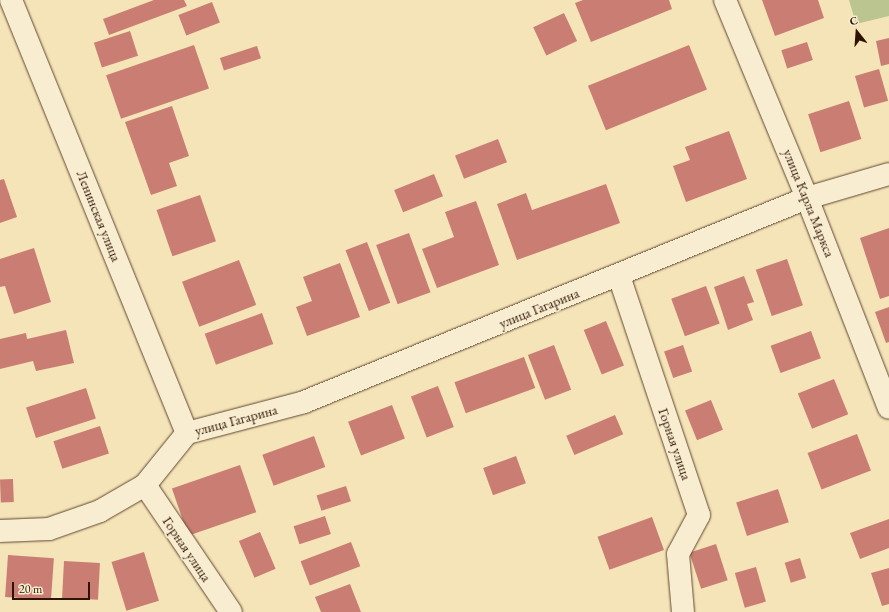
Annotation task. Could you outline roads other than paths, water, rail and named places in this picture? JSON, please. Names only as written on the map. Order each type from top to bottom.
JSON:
[{"type":"street","name":"Ленинская улица","points":[[12,0],[186,433]]},
{"type":"street","name":"улица Карла Маркса","points":[[725,0],[807,198],[889,408]]},
{"type":"street","name":"улица Гагарина","points":[[186,433],[304,402],[618,276],[807,198],[889,174]]},
{"type":"street","name":"Горная улица","points":[[618,276],[699,515],[678,554],[683,612]]},
{"type":"street","points":[[0,531],[49,530],[100,511],[144,485],[186,433]]},
{"type":"street","name":"Горная улица","points":[[144,485],[231,612]]}]
